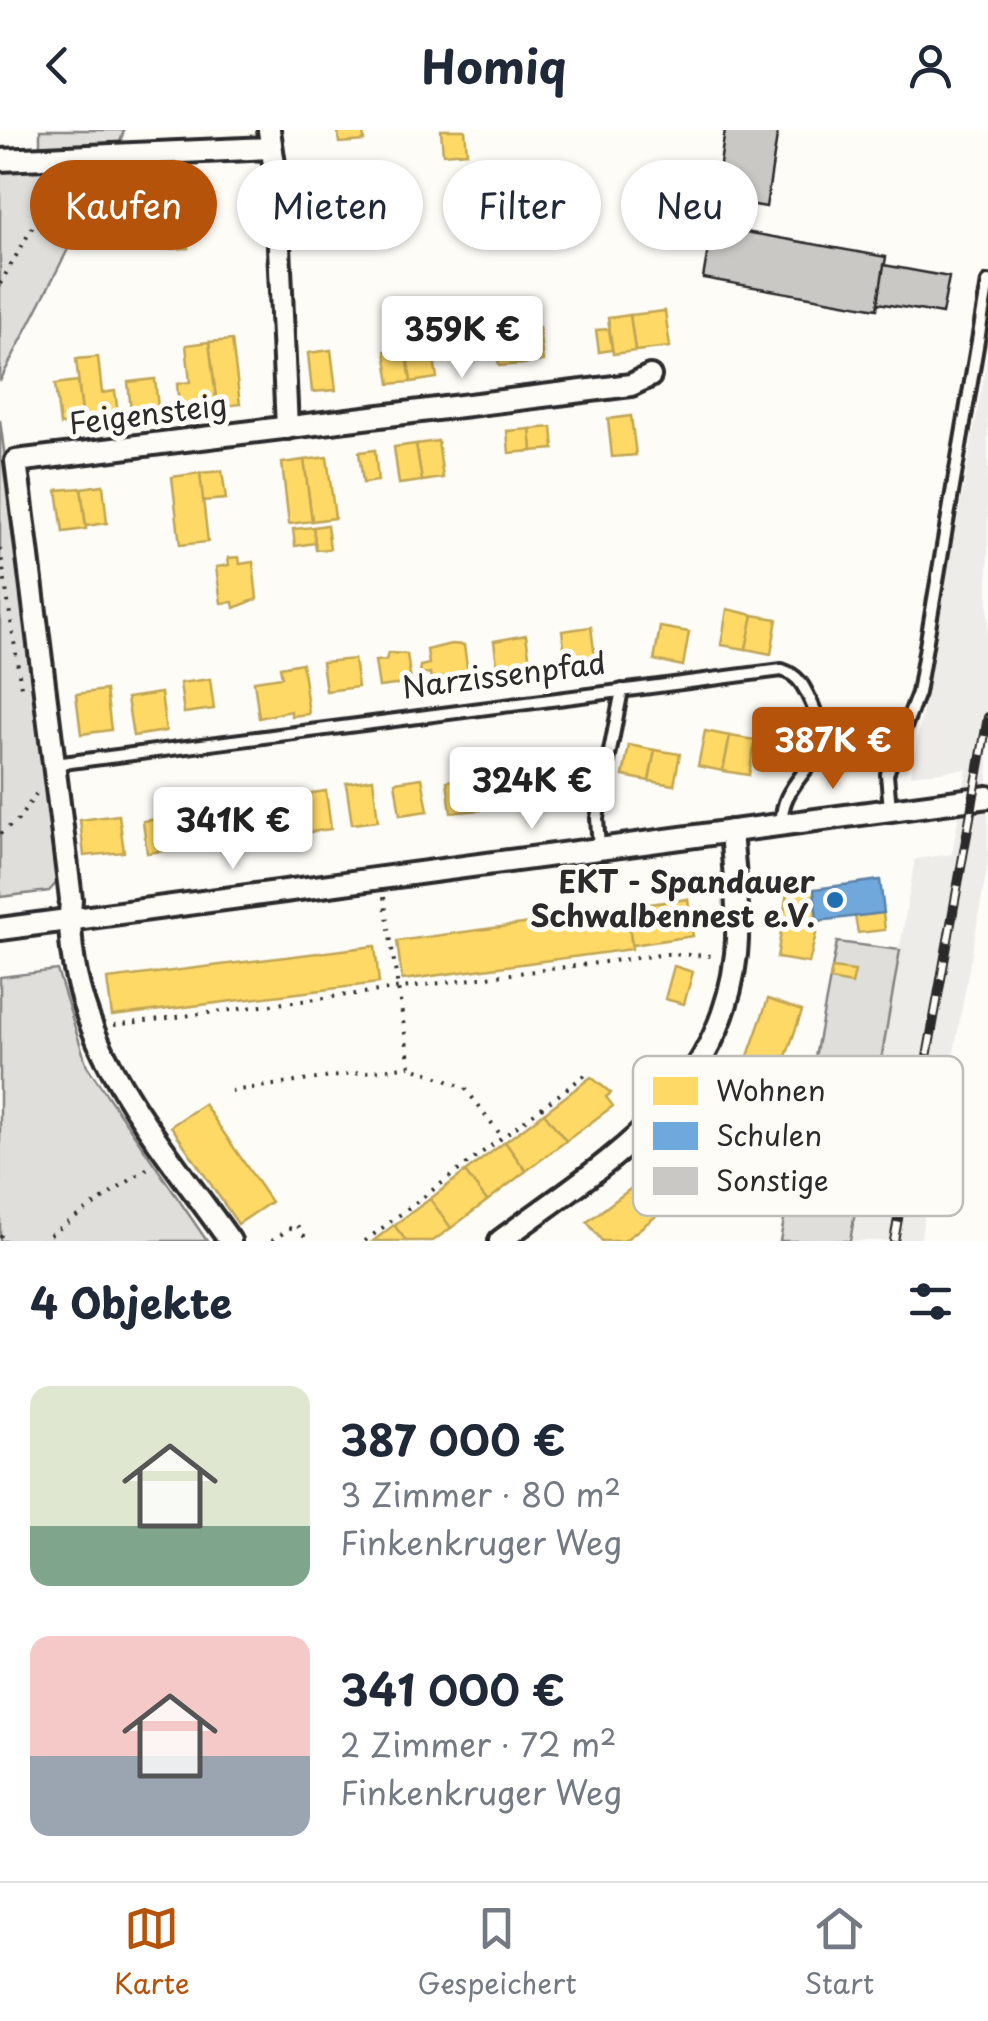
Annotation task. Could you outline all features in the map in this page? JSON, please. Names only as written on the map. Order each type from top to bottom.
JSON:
[{"type":"street","points":[[0,160],[269,139],[276,178],[288,428]]},
{"type":"street","name":"Feigensteig","points":[[54,764],[16,462],[631,386],[650,376]]},
{"type":"street","points":[[54,764],[71,898],[69,920],[76,976],[90,1030],[117,1081],[230,1241]]},
{"type":"street","points":[[0,929],[988,797]]},
{"type":"street","points":[[704,1056],[723,1012],[736,956],[738,905],[731,831]]},
{"type":"street","points":[[500,1241],[633,1136]]},
{"type":"lane","points":[[890,810],[887,774],[918,693],[988,282]]},
{"type":"lane","name":"Narzissenpfad","points":[[54,764],[766,671],[794,674],[809,697],[821,733],[819,754],[785,802],[782,824]]},
{"type":"lane","points":[[600,848],[597,818],[622,690]]},
{"type":"path","points":[[0,284],[72,157]]},
{"type":"path","points":[[0,549],[24,693]]},
{"type":"path","points":[[0,834],[18,820],[39,784]]},
{"type":"path","points":[[382,877],[410,1066]]},
{"type":"path","points":[[90,1030],[666,954],[736,956]]},
{"type":"path","points":[[232,1092],[410,1066],[457,1082],[503,1138]]},
{"type":"path","points":[[365,1241],[589,1072]]},
{"type":"path","points":[[41,1241],[168,1154]]},
{"type":"path","points":[[272,1241],[296,1224],[308,1241]]},
{"type":"path","points":[[0,1234],[4,1241]]},
{"type":"shaded area","points":[[40,130],[124,130],[118,149],[40,152]]},
{"type":"shaded area","points":[[30,168],[30,250],[68,250],[0,381],[0,170]]},
{"type":"shaded area","points":[[988,353],[988,863],[953,1056],[881,1056],[915,859],[952,854],[967,769],[911,775]]},
{"type":"shaded area","points":[[0,420],[60,879],[49,891],[0,897]]},
{"type":"shaded area","points":[[837,942],[900,950],[882,1056],[815,1056]]},
{"type":"shaded area","points":[[57,970],[87,1066],[207,1241],[0,1241],[0,977]]},
{"type":"shaded area","points":[[785,1216],[854,1216],[850,1241],[780,1241]]},
{"type":"shaded area","points":[[854,1216],[924,1216],[920,1241],[850,1241]]},
{"type":"building: Wohnen","points":[[338,130],[363,130],[364,141],[339,143]]},
{"type":"building: Wohnen","points":[[441,130],[465,130],[467,152],[443,154]]},
{"type":"building: Wohnen","points":[[665,311],[670,347],[635,351],[630,315]]},
{"type":"building: Wohnen","points":[[630,315],[635,351],[613,354],[608,318]]},
{"type":"building: Wohnen","points":[[539,327],[543,361],[521,364],[517,330]]},
{"type":"building: Wohnen","points":[[609,329],[612,350],[599,352],[596,330]]},
{"type":"building: Wohnen","points":[[517,330],[521,364],[499,366],[495,332]]},
{"type":"building: Wohnen","points":[[232,340],[240,404],[217,407],[209,342]]},
{"type":"building: Wohnen","points":[[209,342],[217,407],[179,407],[177,384],[190,382],[186,345]]},
{"type":"building: Wohnen","points":[[432,345],[437,378],[411,382],[406,348]]},
{"type":"building: Wohnen","points":[[406,348],[411,382],[390,384],[385,351]]},
{"type":"building: Wohnen","points":[[331,350],[336,390],[312,392],[308,353]]},
{"type":"building: Wohnen","points":[[98,357],[102,393],[115,391],[118,413],[83,422],[76,359]]},
{"type":"building: Wohnen","points":[[155,379],[158,408],[131,411],[128,382]]},
{"type":"building: Wohnen","points":[[78,381],[83,422],[60,425],[55,384]]},
{"type":"building: Wohnen","points":[[631,416],[636,455],[612,457],[608,419]]},
{"type":"building: Wohnen","points":[[552,427],[554,449],[532,451],[530,429]]},
{"type":"building: Wohnen","points":[[530,429],[532,451],[509,453],[507,431]]},
{"type":"building: Wohnen","points":[[438,441],[443,478],[422,481],[416,444]]},
{"type":"building: Wohnen","points":[[416,444],[422,481],[399,484],[394,447]]},
{"type":"building: Wohnen","points":[[375,450],[378,481],[363,483],[359,452]]},
{"type":"building: Wohnen","points":[[327,457],[335,518],[312,521],[304,460]]},
{"type":"building: Wohnen","points":[[304,460],[312,521],[289,524],[282,463]]},
{"type":"building: Wohnen","points":[[222,471],[226,499],[202,501],[200,473]]},
{"type":"building: Wohnen","points":[[200,473],[208,542],[180,545],[172,477]]},
{"type":"building: Wohnen","points":[[103,485],[107,523],[86,526],[81,488]]},
{"type":"building: Wohnen","points":[[81,488],[86,529],[63,532],[57,490]]},
{"type":"building: Wohnen","points":[[327,525],[330,549],[316,550],[313,527]]},
{"type":"building: Wohnen","points":[[313,527],[315,543],[295,546],[293,529]]},
{"type":"building: Wohnen","points":[[239,557],[240,564],[253,562],[257,599],[234,608],[233,602],[221,603],[216,567],[229,565],[228,558]]},
{"type":"building: Wohnen","points":[[727,609],[753,615],[746,649],[721,645]]},
{"type":"building: Wohnen","points":[[753,615],[777,619],[771,654],[746,649]]},
{"type":"building: Wohnen","points":[[591,627],[595,658],[566,662],[562,631]]},
{"type":"building: Wohnen","points":[[660,627],[689,632],[683,666],[654,660]]},
{"type":"building: Wohnen","points":[[526,635],[531,668],[498,672],[494,641]]},
{"type":"building: Wohnen","points":[[464,645],[468,674],[431,679],[430,673],[421,675],[420,666],[429,664],[427,650]]},
{"type":"building: Wohnen","points":[[388,653],[407,654],[411,683],[379,687],[375,661],[386,660]]},
{"type":"building: Wohnen","points":[[354,659],[358,687],[326,691],[322,662]]},
{"type":"building: Wohnen","points":[[302,663],[309,714],[291,716],[291,711],[259,718],[254,681],[282,677],[280,667]]},
{"type":"building: Wohnen","points":[[210,679],[214,709],[184,713],[180,683]]},
{"type":"building: Wohnen","points":[[106,690],[111,730],[81,734],[76,694]]},
{"type":"building: Wohnen","points":[[161,693],[166,731],[133,736],[127,698]]},
{"type":"building: Wohnen","points":[[705,731],[730,736],[723,771],[698,766]]},
{"type":"building: Wohnen","points":[[730,736],[755,740],[749,775],[723,771]]},
{"type":"building: Wohnen","points":[[629,745],[655,750],[649,781],[623,776]]},
{"type":"building: Wohnen","points":[[655,750],[680,754],[674,785],[649,781]]},
{"type":"building: Wohnen","points":[[568,758],[573,795],[516,802],[512,766]]},
{"type":"building: Wohnen","points":[[477,777],[481,810],[451,813],[447,781]]},
{"type":"building: Wohnen","points":[[422,778],[428,811],[400,815],[395,782]]},
{"type":"building: Wohnen","points":[[373,779],[378,821],[352,824],[346,783]]},
{"type":"building: Wohnen","points":[[326,791],[331,829],[303,833],[298,795]]},
{"type":"building: Wohnen","points":[[228,796],[233,838],[207,841],[202,800]]},
{"type":"building: Wohnen","points":[[278,800],[283,835],[255,838],[250,803]]},
{"type":"building: Wohnen","points":[[119,815],[124,852],[84,856],[80,820]]},
{"type":"building: Wohnen","points":[[182,816],[186,848],[147,853],[143,821]]},
{"type":"building: Wohnen","points":[[814,889],[819,921],[809,963],[777,958],[787,892]]},
{"type":"building: Wohnen","points":[[688,899],[693,936],[632,945],[626,907]]},
{"type":"building: Wohnen","points":[[627,910],[632,949],[402,980],[397,941]]},
{"type":"building: Wohnen","points":[[883,913],[885,930],[858,933],[855,916]]},
{"type":"building: Wohnen","points":[[375,946],[379,983],[112,1016],[107,979]]},
{"type":"building: Wohnen","points":[[674,966],[693,972],[684,1004],[665,999]]},
{"type":"building: Wohnen","points":[[832,968],[855,971],[852,984],[830,980]]},
{"type":"building: Wohnen","points":[[768,999],[802,1011],[786,1056],[748,1056]]},
{"type":"building: Wohnen","points":[[591,1077],[611,1093],[606,1097],[613,1106],[566,1141],[544,1113]]},
{"type":"building: Wohnen","points":[[204,1104],[271,1202],[238,1224],[171,1126]]},
{"type":"building: Wohnen","points":[[544,1113],[566,1141],[526,1171],[505,1142]]},
{"type":"building: Wohnen","points":[[505,1142],[526,1171],[487,1201],[465,1172]]},
{"type":"building: Wohnen","points":[[465,1172],[487,1201],[451,1228],[430,1199]]},
{"type":"building: Wohnen","points":[[633,1187],[633,1216],[656,1216],[624,1241],[602,1241],[587,1222]]},
{"type":"building: Wohnen","points":[[430,1199],[451,1228],[433,1241],[406,1241],[394,1225]]},
{"type":"building: Wohnen","points":[[394,1225],[406,1241],[373,1241]]},
{"type":"building: Schulen","points":[[880,880],[884,913],[817,921],[814,889]]},
{"type":"building: Sonstige","points":[[725,130],[778,130],[766,207],[758,206],[758,160],[721,160]]},
{"type":"building: Sonstige","points":[[758,234],[886,257],[877,309],[703,278],[708,250],[758,250]]},
{"type":"building: Sonstige","points":[[884,265],[949,277],[942,314],[878,303]]},
{"type":"railway","points":[[927,1056],[988,717]]},
{"type":"railway","points":[[894,1241],[898,1216]]},
{"type":"place","name":"EKT - Spandauer Schwalbennest e.V.","points":[[835,900]]}]
